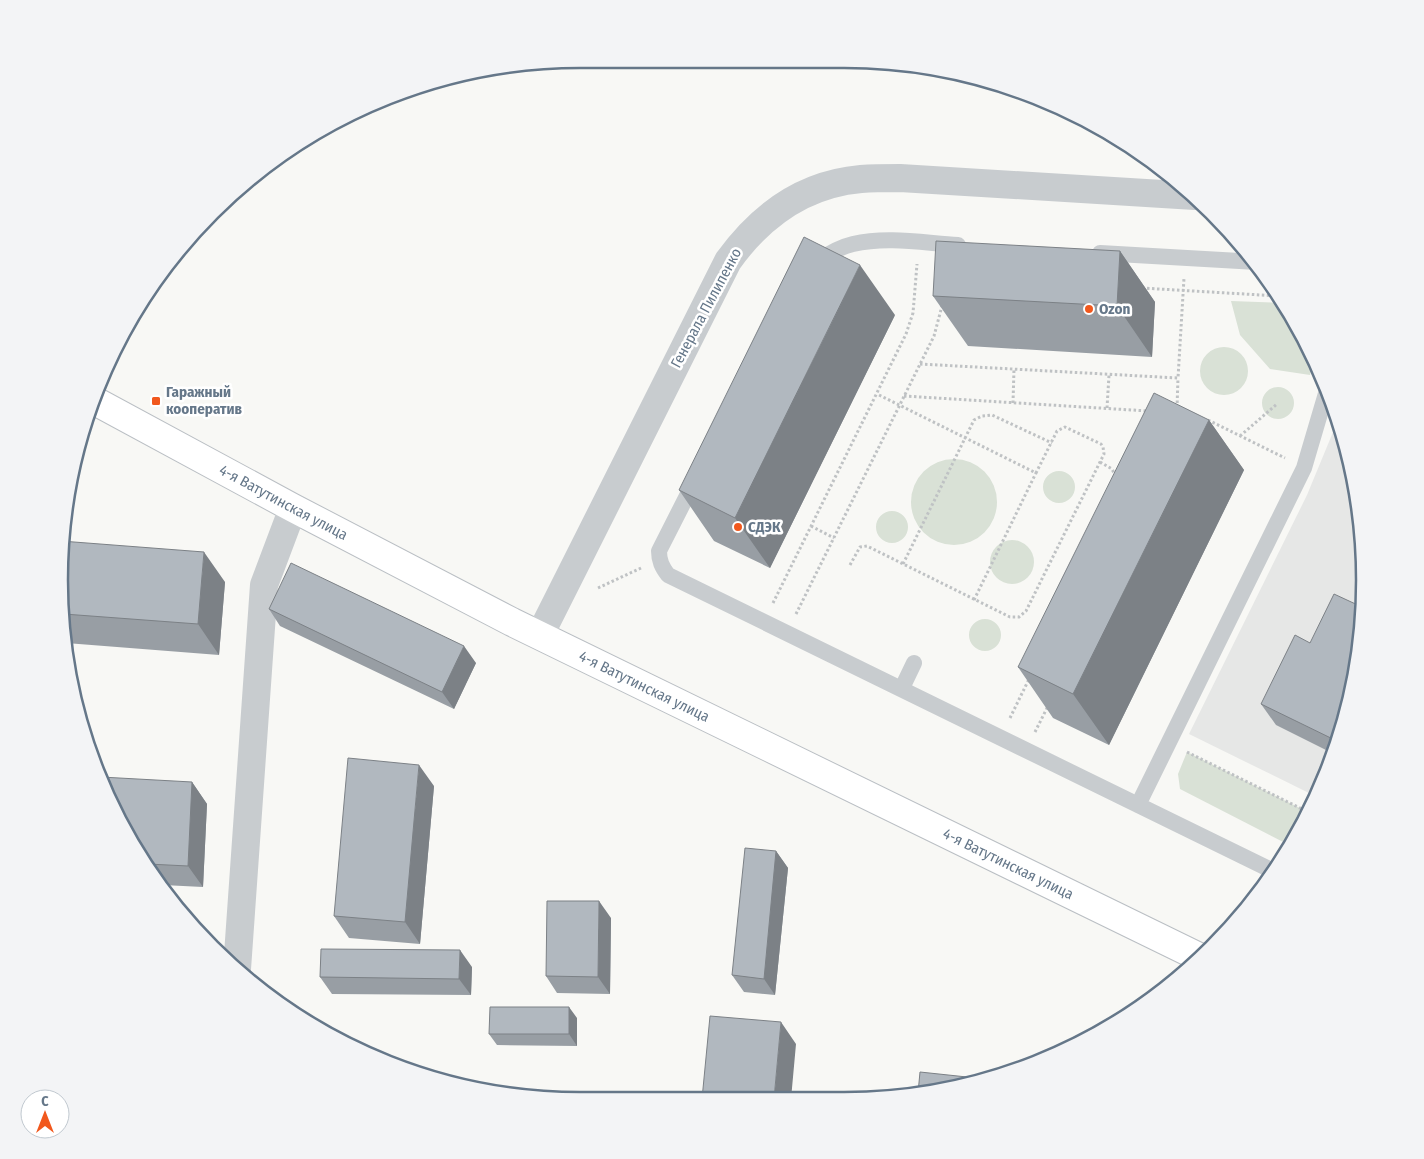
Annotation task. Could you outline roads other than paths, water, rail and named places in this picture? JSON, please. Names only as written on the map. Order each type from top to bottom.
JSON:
[{"type":"street","name":"Генерала Пилипенко","points":[[540,635],[728,261],[743,241],[776,210],[798,197],[822,187],[860,179],[900,178],[1182,195]]},
{"type":"street","name":"4-я Ватутинская улица","points":[[99,403],[293,508],[540,635],[1193,954]]},
{"type":"street","points":[[238,960],[264,585],[293,508]]},
{"type":"lane","points":[[802,274],[826,255],[853,244],[885,241],[976,246]]},
{"type":"lane","points":[[1085,252],[1245,261]]},
{"type":"lane","points":[[1138,805],[1304,468],[1324,401]]},
{"type":"lane","points":[[703,463],[659,551],[659,559],[668,575],[1267,868]]},
{"type":"lane","points":[[902,688],[914,663]]},
{"type":"place","name":"Ozon","points":[[1089,309]]},
{"type":"place","name":"Гаражный кооператив","points":[[156,401]]},
{"type":"place","name":"СДЭК","points":[[738,527]]}]
